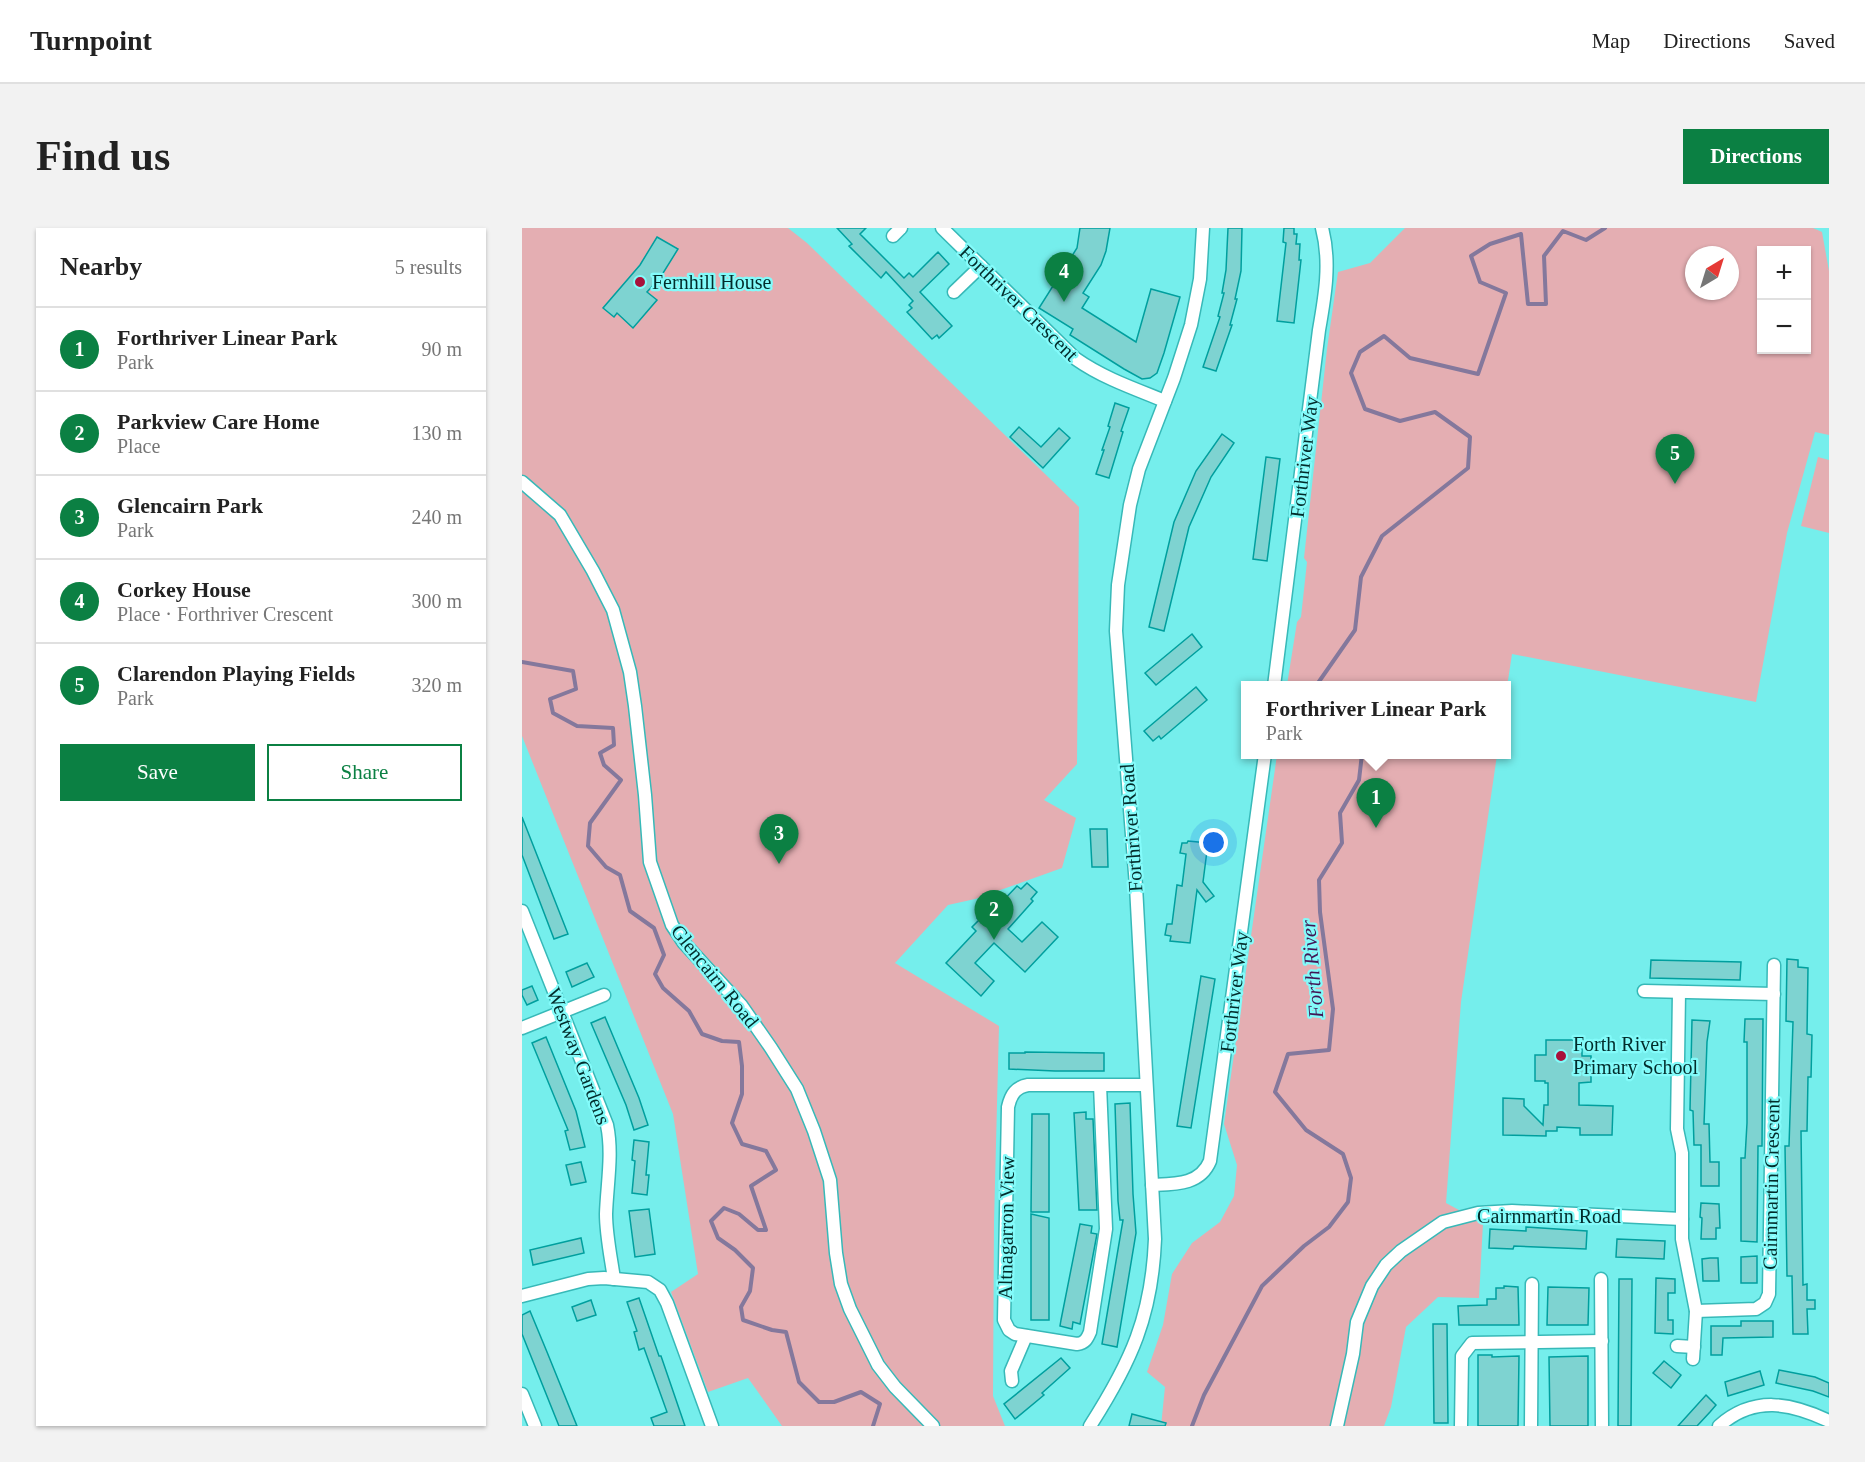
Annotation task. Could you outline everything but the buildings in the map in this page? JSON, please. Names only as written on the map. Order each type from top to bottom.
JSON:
[{"type":"street","name":"Forthriver Crescent","points":[[942,228],[1076,359],[1106,377],[1166,401]]},
{"type":"street","name":"Forthriver Road","points":[[1090,1426],[1110,1396],[1127,1364],[1137,1338],[1147,1306],[1154,1267],[1155,1239],[1136,886],[1116,631],[1118,579],[1130,505],[1139,469],[1183,351],[1198,294],[1203,228]]},
{"type":"street","name":"Forthriver Way","points":[[1275,681],[1327,281],[1327,256],[1322,228]]},
{"type":"street","points":[[954,292],[981,266]]},
{"type":"street","name":"Glencairn Road","points":[[522,482],[560,515],[613,610],[623,640],[634,695],[650,862],[672,925],[684,943],[741,1005],[797,1089],[830,1180],[836,1253],[841,1284],[850,1309],[878,1365],[933,1426]]},
{"type":"street","name":"Forthriver Way","points":[[1152,1185],[1195,1179],[1202,1174],[1210,1161],[1265,759]]},
{"type":"street","name":"Westway Gardens","points":[[522,910],[602,1110],[610,1138],[606,1217],[614,1279]]},
{"type":"street","name":"Cairnmartin Crescent","points":[[1695,1311],[1756,1309],[1765,1303],[1769,1294],[1774,965]]},
{"type":"street","points":[[1644,992],[1774,994]]},
{"type":"street","points":[[1677,1346],[1694,1353],[1695,1311],[1682,1239],[1682,1153],[1677,1129],[1679,992]]},
{"type":"street","points":[[522,1028],[604,995]]},
{"type":"street","name":"Altnagarron View","points":[[1026,1336],[1009,1330],[1005,1320],[1008,1107],[1012,1094],[1028,1084],[1100,1085]]},
{"type":"street","points":[[1012,1381],[1011,1371],[1026,1336],[1077,1344],[1083,1343],[1088,1338],[1106,1229],[1100,1085],[1146,1085]]},
{"type":"street","name":"Cairnmartin Road","points":[[1337,1426],[1353,1354],[1357,1322],[1372,1286],[1393,1258],[1443,1222],[1478,1213],[1512,1211],[1682,1219]]},
{"type":"street","points":[[522,1296],[588,1279],[648,1282],[656,1287],[664,1296],[712,1426]]},
{"type":"street","points":[[1601,1279],[1602,1426]]},
{"type":"street","points":[[1531,1426],[1532,1284]]},
{"type":"street","points":[[1461,1426],[1462,1356],[1472,1343],[1602,1341]]},
{"type":"street","points":[[522,1394],[535,1426]]},
{"type":"street","points":[[1719,1426],[1757,1406],[1781,1404],[1806,1410],[1829,1421]]},
{"type":"shaded area","points":[[522,228],[788,228],[807,243],[1079,507],[1077,764],[1044,800],[1076,818],[1062,868],[975,899],[948,905],[895,963],[999,1026],[994,1222],[993,1396],[1005,1426],[782,1426],[748,1378],[708,1392],[671,1292],[698,1274],[673,1114],[522,736]]},
{"type":"shaded area","points":[[1405,228],[1813,228],[1822,232],[1829,271],[1829,435],[1815,432],[1787,533],[1756,702],[1512,654],[1508,681],[1288,681],[1297,622],[1301,617],[1307,562],[1304,558],[1327,349],[1338,272],[1370,263]]},
{"type":"shaded area","points":[[1818,457],[1829,460],[1829,533],[1801,526]]},
{"type":"shaded area","points":[[1276,759],[1496,759],[1461,1002],[1446,1203],[1483,1223],[1479,1298],[1438,1297],[1406,1327],[1391,1407],[1384,1426],[1161,1426],[1165,1387],[1147,1372],[1163,1325],[1172,1274],[1192,1243],[1220,1222],[1234,1196],[1237,1165],[1224,1124]]},
{"type":"waterway","name":"Forth River","points":[[1319,681],[1355,630],[1361,577],[1382,536],[1468,468],[1470,437],[1435,412],[1400,421],[1365,409],[1351,373],[1360,352],[1384,336],[1410,358],[1478,374],[1506,293],[1480,282],[1471,256],[1490,244],[1521,234],[1528,304],[1546,304],[1544,256],[1563,231],[1586,240],[1605,228]]},
{"type":"waterway","points":[[522,662],[573,671],[576,689],[550,699],[553,713],[577,726],[613,728],[614,745],[600,753],[604,765],[621,780],[590,823],[588,846],[606,867],[620,875],[630,911],[654,928],[664,955],[655,974],[663,988],[689,1011],[702,1034],[722,1041],[739,1042],[742,1094],[732,1123],[742,1144],[766,1151],[776,1170],[751,1186],[766,1230],[758,1230],[739,1214],[724,1208],[711,1221],[718,1238],[735,1250],[753,1268],[750,1291],[741,1307],[743,1320],[772,1330],[786,1332],[799,1382],[819,1402],[834,1402],[861,1392],[880,1404],[873,1426]]},
{"type":"waterway","name":"Forth River","points":[[1192,1426],[1204,1395],[1262,1286],[1304,1246],[1329,1227],[1348,1202],[1351,1178],[1343,1154],[1306,1130],[1275,1092],[1288,1054],[1329,1050],[1333,1009],[1320,912],[1319,880],[1342,843],[1340,813],[1359,780],[1361,759]]},
{"type":"place","name":"Fernhill House","points":[[640,282]]},
{"type":"place","name":"Corkey House","points":[[1064,302]]},
{"type":"place","name":"Clarendon Playing Fields","points":[[1675,484]]},
{"type":"place","name":"Forthriver Linear Park","points":[[1376,828]]},
{"type":"place","name":"Glencairn Park","points":[[779,864]]},
{"type":"place","name":"Parkview Care Home","points":[[994,940]]},
{"type":"place","name":"Forth River Primary School","points":[[1561,1056]]}]
